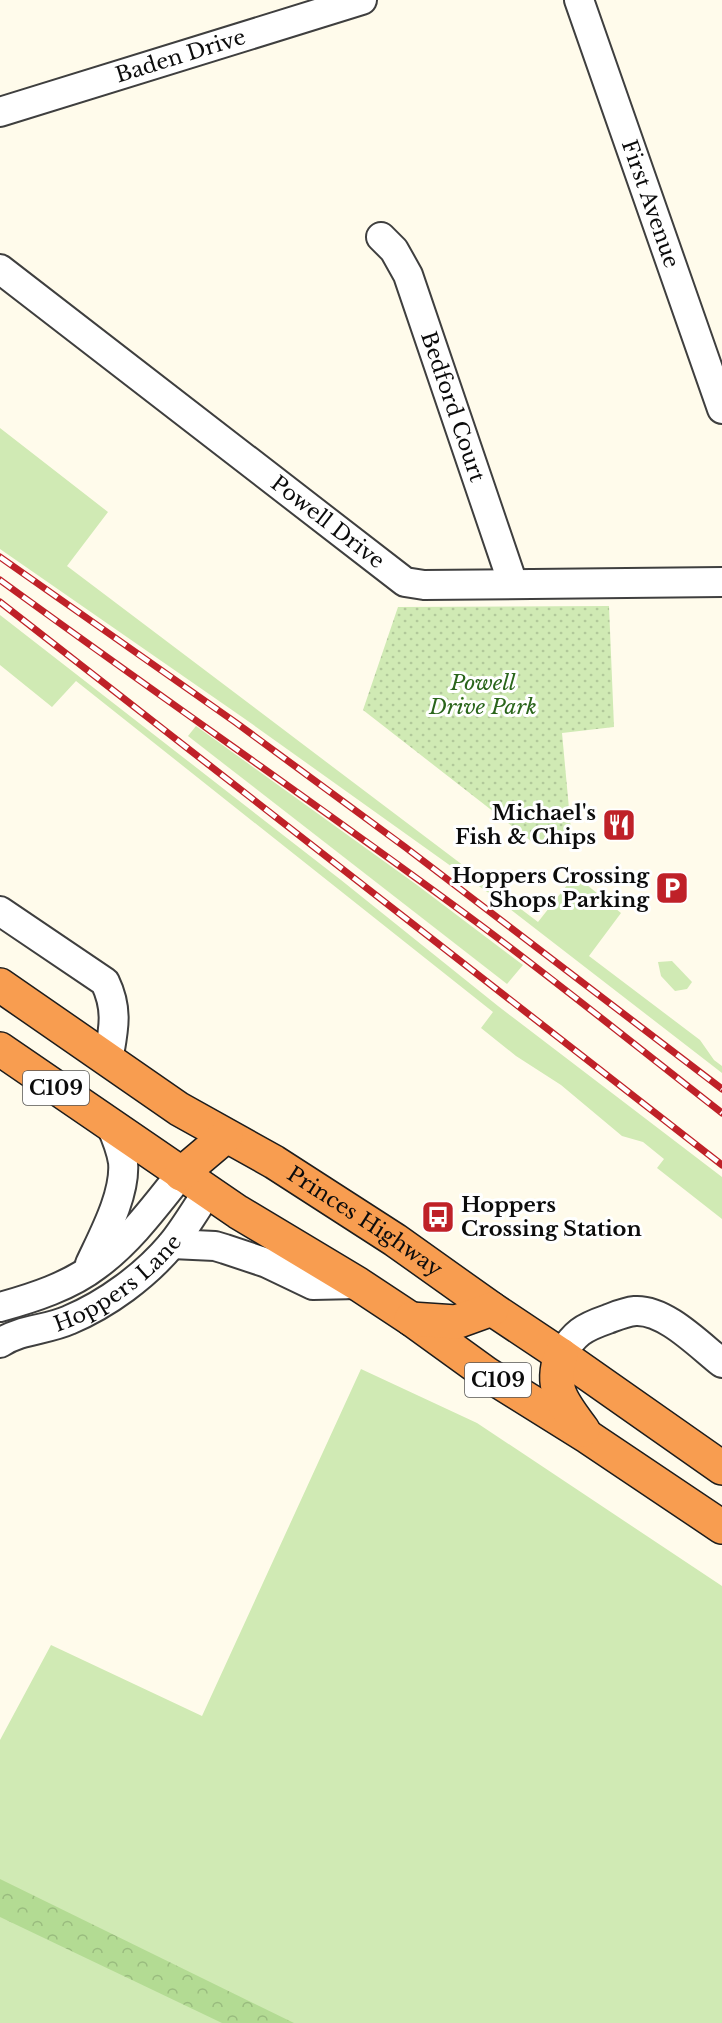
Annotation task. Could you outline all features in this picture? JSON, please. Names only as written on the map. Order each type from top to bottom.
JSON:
[{"type":"highway","name":"Princes Highway","points":[[0,985],[188,1115],[292,1174],[395,1240],[722,1468]]},
{"type":"highway","name":"C109","points":[[0,1049],[238,1212],[419,1319],[487,1374],[588,1437],[722,1527]]},
{"type":"highway","points":[[181,1174],[226,1136]]},
{"type":"highway","points":[[208,1191],[226,1136]]},
{"type":"highway","points":[[419,1319],[456,1322],[492,1309]]},
{"type":"highway","points":[[561,1355],[556,1371],[557,1387],[569,1411],[588,1437]]},
{"type":"street","name":"Baden Drive","points":[[0,112],[362,0]]},
{"type":"street","name":"First Avenue","points":[[579,0],[722,409]]},
{"type":"street","name":"Bedford Court","points":[[381,237],[394,250],[408,275],[513,584]]},
{"type":"street","name":"Powell Drive","points":[[0,269],[405,582],[424,585],[722,582]]},
{"type":"street","points":[[0,911],[105,982],[111,995],[115,1014],[108,1061]]},
{"type":"street","points":[[86,1272],[114,1214],[122,1176],[123,1162],[111,1126]]},
{"type":"street","name":"Hoppers Lane","points":[[0,1307],[42,1294],[97,1266],[158,1205],[181,1174]]},
{"type":"street","name":"Hoppers Lane","points":[[0,1343],[24,1332],[69,1320],[96,1306],[136,1280],[172,1244],[208,1191]]},
{"type":"street","points":[[172,1244],[215,1246],[267,1263],[313,1285],[358,1284]]},
{"type":"street","points":[[419,1319],[447,1303],[450,1279]]},
{"type":"street","points":[[561,1355],[573,1336],[585,1328],[636,1311],[651,1313],[667,1319],[722,1363]]},
{"type":"green space","points":[[0,428],[108,512],[67,566],[538,922],[575,875],[621,913],[589,956],[700,1040],[714,1060],[722,1066],[722,1073],[497,899],[245,719],[0,549]]},
{"type":"green space","name":"Powell Drive Park","points":[[609,606],[614,727],[562,733],[571,830],[565,841],[535,844],[363,710],[398,607]]},
{"type":"green space","points":[[0,615],[341,880],[498,1006],[722,1177],[722,1219],[657,1168],[664,1159],[643,1142],[622,1136],[561,1085],[516,1056],[481,1028],[493,1012],[76,681],[52,707],[0,665]]},
{"type":"green space","points":[[196,726],[417,885],[523,965],[507,984],[188,736]]},
{"type":"green space","points":[[672,961],[692,982],[687,989],[675,991],[661,976],[658,962]]},
{"type":"green space","points":[[361,1369],[477,1423],[722,1586],[722,2023],[0,2023],[0,1740],[51,1645],[202,1716]]},
{"type":"green space","points":[[0,1879],[294,2023],[222,2023],[0,1917]]},
{"type":"railway","points":[[0,557],[235,722],[405,847],[722,1089]]},
{"type":"railway","points":[[0,580],[479,924],[722,1113]]},
{"type":"railway","points":[[0,602],[722,1165]]},
{"type":"place","name":"Michael's Fish & Chips","points":[[619,825]]},
{"type":"place","name":"Hoppers Crossing Shops Parking","points":[[672,888]]},
{"type":"place","name":"Hoppers Crossing Station","points":[[438,1217]]}]
